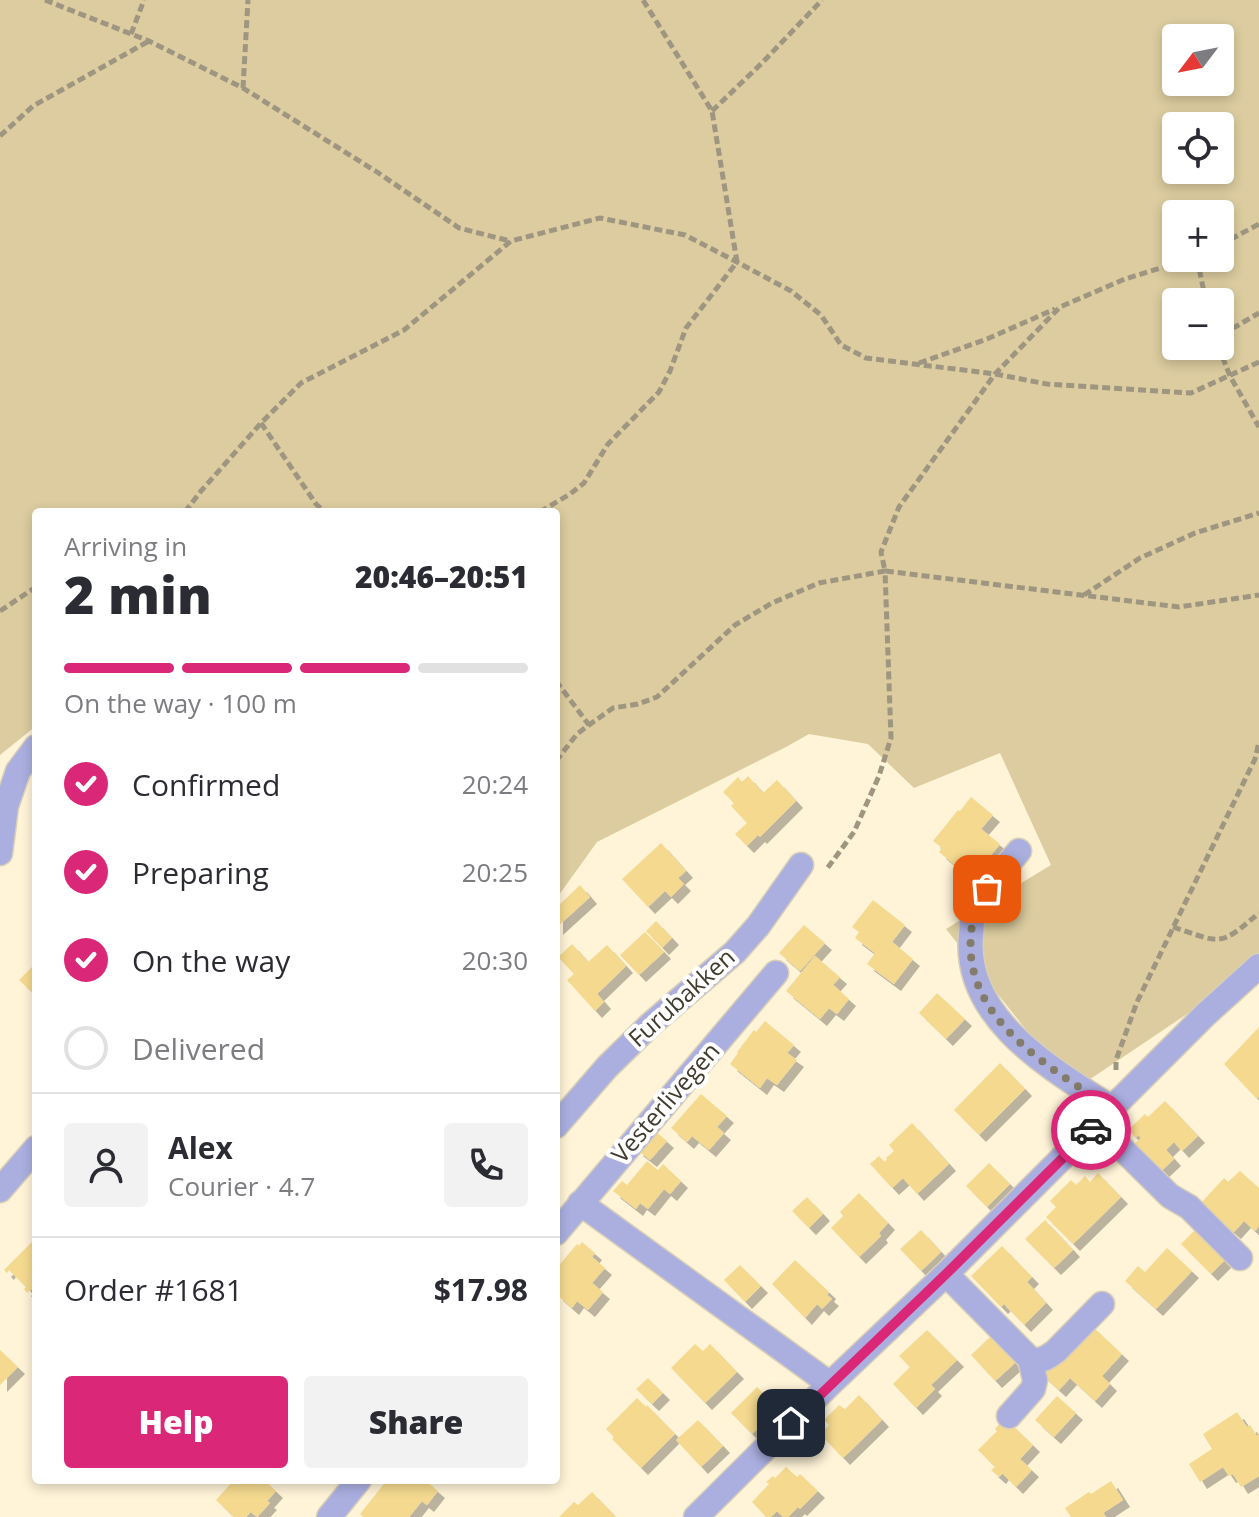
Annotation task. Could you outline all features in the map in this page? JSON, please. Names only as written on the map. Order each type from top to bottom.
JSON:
[{"type":"street","points":[[0,853],[6,806],[18,771],[32,752]]},
{"type":"street","points":[[1019,851],[987,889],[973,916],[970,943],[972,968],[984,999],[997,1019],[1017,1039],[1104,1116],[1170,1196],[1189,1207],[1240,1258]]},
{"type":"street","name":"Furubakken","points":[[560,1121],[607,1067],[651,1024],[735,952],[812,870]]},
{"type":"street","points":[[696,1517],[946,1274],[1205,1015],[1259,966]]},
{"type":"street","name":"Vesterlivegen","points":[[560,1228],[776,973]]},
{"type":"street","points":[[0,1190],[32,1153]]},
{"type":"street","points":[[580,1203],[830,1384]]},
{"type":"street","points":[[946,1274],[1030,1359],[1035,1380],[1033,1389],[1009,1416]]},
{"type":"street","points":[[1030,1359],[1039,1361],[1048,1358],[1102,1304]]},
{"type":"street","points":[[329,1517],[356,1484]]},
{"type":"path","points":[[45,0],[149,41],[243,88],[459,228],[511,241]]},
{"type":"path","points":[[131,34],[144,0]]},
{"type":"path","points":[[243,88],[248,0]]},
{"type":"path","points":[[547,508],[584,483],[608,444],[659,392],[686,328],[737,262],[712,111],[643,0]]},
{"type":"path","points":[[712,111],[822,0]]},
{"type":"path","points":[[0,136],[33,106],[149,41]]},
{"type":"path","points":[[188,508],[261,423],[301,383],[404,330],[511,241],[600,218],[685,235],[737,262],[791,291],[821,315],[841,345],[866,358],[995,374],[1047,384],[1191,393],[1259,362]]},
{"type":"path","points":[[1234,237],[1259,224]]},
{"type":"path","points":[[916,364],[987,339],[1125,279],[1162,268]]},
{"type":"path","points":[[812,870],[854,832],[879,776],[891,738],[885,571],[881,552],[899,507],[995,374],[1060,307]]},
{"type":"path","points":[[1234,327],[1259,313]]},
{"type":"path","points":[[1224,360],[1259,427]]},
{"type":"path","points":[[261,423],[320,508]]},
{"type":"path","points":[[1083,596],[1140,558],[1195,533],[1259,513]]},
{"type":"path","points":[[560,756],[577,734],[613,708],[657,697],[735,625],[772,603],[819,583],[885,571],[1179,607],[1259,595]]},
{"type":"path","points":[[0,611],[32,590]]},
{"type":"path","points":[[560,686],[589,725]]},
{"type":"path","points":[[1104,1116],[1116,1060],[1137,1002],[1255,759],[1259,742]]},
{"type":"path","points":[[1173,927],[1214,941],[1236,933],[1259,913]]},
{"type":"shaded area","points":[[0,0],[1259,0],[1259,954],[1190,1012],[1074,1090],[946,929],[1051,865],[1000,753],[914,788],[868,744],[809,734],[597,842],[560,893],[560,508],[32,508],[32,729],[0,755]]},
{"type":"building","points":[[748,776],[763,793],[777,780],[796,801],[747,846],[735,834],[747,823],[723,792],[738,777],[742,782]]},
{"type":"building","points":[[971,797],[993,815],[981,829],[1000,844],[972,879],[939,852],[942,848],[933,841]]},
{"type":"building","points":[[661,843],[686,871],[678,878],[684,884],[671,897],[665,891],[648,907],[622,879]]},
{"type":"building","points":[[580,885],[590,897],[560,924],[560,904]]},
{"type":"building","points":[[873,900],[905,925],[892,942],[913,959],[894,984],[867,964],[875,953],[855,938],[859,932],[852,927]]},
{"type":"building","points":[[656,921],[672,938],[662,948],[646,931]]},
{"type":"building","points":[[804,925],[825,943],[800,971],[779,953]]},
{"type":"building","points":[[645,932],[664,952],[639,975],[620,955]]},
{"type":"building","points":[[572,944],[588,962],[607,945],[626,966],[597,994],[604,1002],[595,1011],[567,980],[574,974],[560,955]]},
{"type":"building","points":[[815,956],[840,977],[833,985],[849,999],[837,1014],[829,1008],[820,1019],[786,991]]},
{"type":"building","points":[[32,967],[32,992],[19,980]]},
{"type":"building","points":[[937,993],[965,1019],[946,1039],[919,1013]]},
{"type":"building","points":[[765,1021],[794,1045],[787,1053],[797,1060],[777,1085],[767,1078],[760,1088],[730,1064],[754,1030],[756,1032]]},
{"type":"building","points":[[1259,1027],[1259,1096],[1257,1099],[1224,1064]]},
{"type":"building","points":[[1000,1063],[1025,1089],[979,1135],[954,1110]]},
{"type":"building","points":[[701,1094],[727,1116],[717,1127],[724,1133],[709,1150],[692,1136],[687,1142],[671,1128]]},
{"type":"building","points":[[1165,1101],[1198,1136],[1182,1151],[1174,1142],[1166,1150],[1174,1159],[1158,1174],[1132,1146],[1141,1138],[1138,1135],[1136,1138],[1128,1130]]},
{"type":"building","points":[[912,1123],[949,1164],[917,1194],[903,1178],[892,1188],[870,1164],[879,1156],[885,1162],[894,1151],[889,1145]]},
{"type":"building","points":[[653,1129],[667,1141],[650,1160],[636,1149]]},
{"type":"building","points":[[647,1161],[658,1170],[663,1164],[681,1181],[670,1194],[664,1189],[648,1209],[640,1203],[636,1209],[613,1191],[622,1181],[627,1185]]},
{"type":"building","points":[[989,1163],[1010,1184],[987,1207],[966,1186]]},
{"type":"building","points":[[1240,1171],[1259,1188],[1259,1226],[1255,1231],[1244,1221],[1234,1232],[1201,1203],[1224,1178],[1228,1182]]},
{"type":"building","points":[[1098,1173],[1121,1197],[1073,1244],[1046,1217],[1056,1207],[1050,1201],[1071,1180],[1076,1185],[1085,1176],[1090,1182]]},
{"type":"building","points":[[859,1193],[888,1223],[879,1233],[881,1236],[859,1257],[831,1228],[843,1216],[840,1212]]},
{"type":"building","points":[[807,1197],[823,1214],[809,1228],[792,1211]]},
{"type":"building","points":[[1045,1220],[1073,1250],[1054,1268],[1025,1239]]},
{"type":"building","points":[[1197,1228],[1227,1258],[1211,1274],[1181,1244]]},
{"type":"building","points":[[921,1230],[941,1252],[921,1271],[900,1249]]},
{"type":"building","points":[[32,1242],[32,1289],[27,1293],[26,1287],[9,1270],[7,1273],[4,1270]]},
{"type":"building","points":[[582,1242],[595,1253],[592,1257],[605,1268],[592,1283],[603,1292],[588,1310],[577,1301],[572,1308],[560,1298],[560,1264],[577,1244],[579,1246]]},
{"type":"building","points":[[1002,1246],[1032,1277],[1027,1282],[1046,1303],[1024,1325],[971,1276]]},
{"type":"building","points":[[1167,1248],[1192,1271],[1156,1309],[1125,1281],[1138,1266],[1145,1272]]},
{"type":"building","points":[[795,1260],[829,1292],[827,1295],[832,1299],[822,1309],[817,1304],[805,1318],[772,1284]]},
{"type":"building","points":[[740,1265],[761,1286],[745,1302],[724,1280]]},
{"type":"building","points":[[1092,1326],[1122,1354],[1102,1376],[1110,1384],[1095,1401],[1070,1378],[1059,1390],[1038,1371]]},
{"type":"building","points":[[927,1330],[957,1360],[931,1385],[935,1389],[916,1408],[893,1384],[910,1367],[899,1356]]},
{"type":"building","points":[[990,1337],[1015,1363],[995,1381],[971,1355]]},
{"type":"building","points":[[695,1344],[703,1351],[710,1344],[737,1372],[705,1403],[671,1368]]},
{"type":"building","points":[[0,1350],[18,1367],[0,1385]]},
{"type":"building","points":[[648,1378],[663,1393],[652,1404],[636,1389]]},
{"type":"building","points":[[757,1387],[779,1409],[752,1434],[731,1413]]},
{"type":"building","points":[[859,1395],[882,1420],[843,1458],[820,1434],[829,1425],[824,1420],[839,1405],[845,1409]]},
{"type":"building","points":[[1057,1396],[1076,1413],[1054,1437],[1035,1420]]},
{"type":"building","points":[[637,1398],[675,1434],[641,1468],[606,1429]]},
{"type":"building","points":[[1237,1412],[1247,1427],[1250,1425],[1259,1435],[1259,1476],[1241,1487],[1233,1474],[1229,1476],[1223,1467],[1200,1482],[1189,1464],[1212,1449],[1203,1434]]},
{"type":"building","points":[[698,1420],[723,1446],[701,1467],[676,1440]]},
{"type":"building","points":[[1007,1420],[1033,1445],[1020,1459],[1032,1470],[1016,1487],[1002,1473],[999,1477],[991,1470],[995,1467],[978,1450],[997,1431],[995,1429],[1001,1422]]},
{"type":"building","points":[[786,1467],[797,1477],[800,1474],[818,1491],[788,1517],[777,1511],[766,1517],[752,1502],[769,1484],[766,1482]]},
{"type":"building","points":[[1111,1481],[1123,1500],[1103,1513],[1106,1517],[1071,1517],[1065,1508]]},
{"type":"building","points":[[230,1484],[268,1484],[276,1491],[257,1517],[251,1512],[246,1517],[234,1517],[216,1500]]},
{"type":"building","points":[[384,1484],[430,1484],[438,1491],[427,1505],[422,1501],[409,1517],[363,1517],[360,1514]]},
{"type":"building","points":[[592,1492],[616,1517],[559,1517],[574,1502],[578,1505]]},
{"type":"way so far","points":[[987,889],[973,916],[970,943],[972,968],[984,999],[997,1019],[1017,1039],[1055,1071],[1112,1108],[1091,1130]]},
{"type":"route","points":[[791,1423],[1091,1130]]}]
